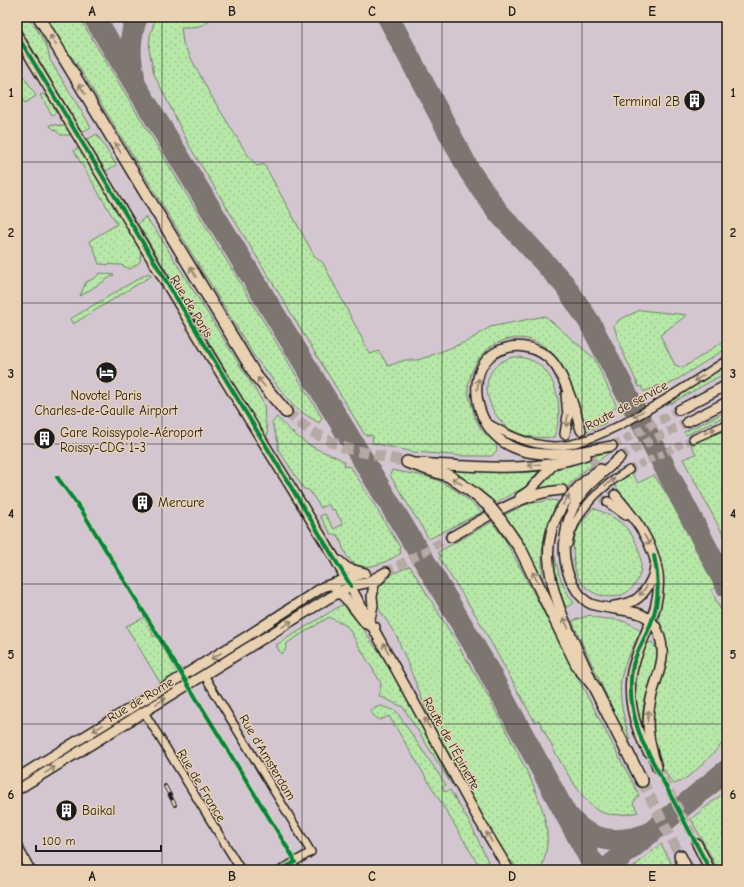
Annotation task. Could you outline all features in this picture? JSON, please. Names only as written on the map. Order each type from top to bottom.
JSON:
[{"type":"main road","points":[[39,17],[256,376],[286,412]]},
{"type":"main road","name":"Rue de Paris","points":[[17,35],[349,582],[364,573]]},
{"type":"main road","points":[[407,462],[476,466],[530,466],[572,460],[612,446],[568,454],[532,453],[515,448],[496,436],[485,421],[477,400],[477,382],[484,364],[495,353],[506,347],[520,346],[535,348],[546,355],[555,365],[575,408],[581,430]]},
{"type":"main road","points":[[562,380],[568,415],[565,434]]},
{"type":"main road","points":[[680,410],[727,385]]},
{"type":"main road","points":[[687,422],[727,402]]},
{"type":"main road","points":[[615,495],[649,542],[658,575],[658,591],[652,622],[633,666],[631,687],[635,722],[642,741],[656,767],[648,740],[648,716],[651,698],[661,668],[663,652],[659,634],[652,622],[633,610],[608,608],[590,603],[577,591],[564,562],[565,536],[569,519],[576,503],[588,486],[609,468],[620,456],[583,481],[569,496],[558,513],[550,534],[548,560],[552,589],[593,685],[642,781]]},
{"type":"main road","points":[[407,462],[449,476],[488,505],[521,550],[578,667],[593,685]]},
{"type":"main road","points":[[451,537],[504,508],[529,491],[552,466]]},
{"type":"main road","points":[[504,508],[541,493],[562,490]]},
{"type":"main road","points":[[608,502],[617,507],[638,525]]},
{"type":"main road","points":[[608,608],[635,600],[645,591],[655,568],[654,556]]},
{"type":"main road","name":"Rue de Paris","points":[[334,557],[347,568],[364,573],[386,572]]},
{"type":"main road","points":[[349,582],[366,583],[386,572]]},
{"type":"main road","points":[[372,623],[372,598],[374,584],[386,572]]},
{"type":"main road","name":"Rue de Rome","points":[[17,778],[330,584],[349,582]]},
{"type":"main road","name":"Rue de Rome","points":[[17,790],[339,592],[349,582]]},
{"type":"main road","name":"Route de l'Épinette","points":[[349,582],[479,820],[509,870]]},
{"type":"main road","points":[[330,584],[339,592]]},
{"type":"main road","name":"Route de l'Épinette","points":[[339,592],[366,624],[372,623]]},
{"type":"main road","points":[[697,844],[710,870]]},
{"type":"main road","points":[[17,847],[30,870]]},
{"type":"main road","points":[[680,856],[687,870]]},
{"type":"street","name":"Route de service","points":[[485,421],[510,436],[532,443],[555,446],[580,442],[606,432],[664,399],[727,360]]},
{"type":"street","points":[[694,439],[727,424]]},
{"type":"street","points":[[564,562],[575,520],[584,508],[609,482],[628,470]]},
{"type":"street","name":"Rue d'Amsterdam","points":[[204,675],[311,852],[281,870]]},
{"type":"street","name":"Rue de France","points":[[144,712],[241,870]]},
{"type":"shaded area","points":[[17,17],[727,17],[727,870],[17,870]]},
{"type":"green space","points":[[17,17],[29,17],[47,46],[50,60],[91,127],[82,132],[17,23]]},
{"type":"green space","points":[[47,17],[79,17],[322,418],[319,423],[295,408],[254,356],[77,64],[58,39]]},
{"type":"green space","points":[[167,17],[212,17],[209,21],[202,25],[194,27],[181,27],[183,43],[210,94],[247,154],[257,166],[264,164],[315,257],[323,263],[370,354],[379,351],[388,366],[405,360],[417,360],[468,341],[490,327],[545,316],[594,358],[617,407],[602,415],[606,423],[585,432],[572,386],[559,361],[547,348],[533,341],[518,338],[504,340],[491,347],[480,357],[472,371],[468,388],[468,393],[477,423],[496,443],[497,450],[492,456],[465,456],[414,452],[372,443],[373,436],[365,435],[190,147],[154,74],[149,49],[150,36],[155,19]]},
{"type":"green space","points":[[24,77],[36,96],[25,103],[17,90],[17,81]]},
{"type":"green space","points":[[43,94],[55,107],[57,112],[52,115],[40,95]]},
{"type":"green space","points":[[51,124],[68,127],[71,132],[70,135],[61,135],[50,126]]},
{"type":"green space","points":[[97,134],[116,165],[106,171],[86,140]]},
{"type":"green space","points":[[79,148],[141,251],[140,262],[130,269],[121,265],[99,264],[94,249],[89,241],[117,224],[74,151]]},
{"type":"green space","points":[[145,217],[157,232],[264,404],[265,421],[268,434],[266,437],[138,224]]},
{"type":"green space","points":[[100,273],[114,275],[80,296],[86,282],[95,278]]},
{"type":"green space","points":[[148,273],[151,276],[73,324],[70,319]]},
{"type":"green space","points":[[640,310],[687,315],[660,335],[675,365],[683,368],[727,339],[727,348],[662,389],[659,385],[644,392],[641,386],[639,387],[621,348],[614,326],[619,320]]},
{"type":"green space","points":[[513,357],[527,359],[539,364],[547,373],[554,385],[558,398],[559,411],[558,425],[554,437],[534,437],[515,432],[505,425],[496,415],[490,404],[487,393],[488,381],[492,371],[500,363]]},
{"type":"green space","points":[[727,364],[727,372],[670,404],[668,400]]},
{"type":"green space","points":[[727,411],[727,415],[686,435],[684,432]]},
{"type":"green space","points":[[277,417],[286,427],[302,440],[319,450],[342,460],[345,462],[344,466],[351,467],[400,547],[401,553],[387,561],[371,566],[356,565],[350,560],[338,535],[331,534],[320,516],[325,514],[334,529],[343,524],[334,509],[332,510],[328,504],[321,508],[309,490],[304,489],[278,449],[278,442],[272,423]]},
{"type":"green space","points":[[727,427],[727,438],[723,444],[727,451],[727,542],[683,459],[696,454],[691,445]]},
{"type":"green space","points":[[613,450],[584,471],[566,488],[539,491],[537,489],[555,467],[563,466]]},
{"type":"green space","points":[[442,468],[541,468],[525,487],[493,504]]},
{"type":"green space","points":[[392,470],[428,477],[443,483],[470,501],[482,512],[429,539],[390,475]]},
{"type":"green space","points":[[631,472],[638,483],[654,475],[720,574],[715,588],[711,590],[727,623],[727,738],[694,772],[680,782],[673,784],[657,759],[651,737],[651,712],[667,655],[659,621],[662,574],[659,556],[643,522],[614,484]]},
{"type":"green space","points":[[549,500],[558,501],[546,531],[542,549],[543,581],[541,583],[503,516],[524,505]]},
{"type":"green space","points":[[593,508],[616,519],[627,529],[636,542],[641,558],[640,574],[637,581],[631,589],[614,597],[596,594],[587,588],[581,581],[574,565],[575,535],[579,526]]},
{"type":"green space","points":[[492,522],[505,540],[521,569],[639,795],[633,803],[638,812],[617,815],[606,814],[589,804],[581,794],[557,755],[539,720],[535,722],[477,617],[439,558],[441,557],[438,552]]},
{"type":"green space","points":[[553,554],[555,556],[562,581],[574,603],[566,607],[557,581]]},
{"type":"green space","points":[[410,566],[492,704],[534,788],[544,816],[547,832],[546,848],[541,870],[517,870],[513,862],[505,857],[431,721],[397,637],[376,604],[375,595],[378,585],[385,582],[394,573]]},
{"type":"green space","points":[[345,603],[397,678],[452,785],[403,707],[379,696],[381,683],[347,626],[329,617],[287,643],[285,651],[281,654],[276,645]]},
{"type":"green space","points":[[590,615],[597,618],[624,621],[641,630],[622,673],[620,687],[621,702],[630,741],[628,742],[572,621]]},
{"type":"green space","points":[[144,618],[152,632],[153,637],[156,636],[178,674],[161,684],[126,626]]},
{"type":"green space","points":[[652,642],[656,648],[657,656],[642,714],[642,733],[635,711],[634,690],[644,648],[647,644]]},
{"type":"green space","points":[[381,706],[396,711],[446,785],[442,787],[445,792],[450,790],[471,825],[490,866],[497,866],[500,870],[469,870],[478,864],[389,716],[380,720],[374,716],[370,710]]},
{"type":"green space","points":[[727,790],[727,870],[718,870],[691,819]]},
{"type":"green space","points":[[661,844],[675,870],[630,870]]},
{"type":"taxiway","points":[[94,17],[428,567],[482,659],[590,859],[600,870]]},
{"type":"taxiway","points":[[134,76],[131,61],[131,39],[137,17]]},
{"type":"taxiway","points":[[388,17],[470,172],[498,212],[564,284],[590,323],[727,587]]},
{"type":"taxiway","points":[[605,870],[727,770]]},
{"type":"taxiway","points":[[571,819],[578,827],[595,837],[625,840],[645,835]]},
{"type":"tunnel","points":[[612,446],[679,410]]},
{"type":"tunnel","points":[[286,412],[312,432],[345,448],[407,462]]},
{"type":"tunnel","points":[[620,457],[687,422]]},
{"type":"tunnel","points":[[581,430],[595,464],[615,495]]},
{"type":"tunnel","points":[[629,470],[693,439]]},
{"type":"tunnel","points":[[562,490],[592,495],[608,502]]},
{"type":"tunnel","points":[[386,572],[451,537]]},
{"type":"tunnel","points":[[657,767],[697,844]]},
{"type":"tunnel","points":[[642,781],[680,856]]},
{"type":"railway","points":[[165,786],[175,805]]},
{"type":"cycle path","points":[[17,35],[351,586]]},
{"type":"cycle path","points":[[57,477],[82,511],[293,857],[295,862],[281,870]]},
{"type":"cycle path","points":[[654,556],[658,581],[656,606],[651,623],[633,665],[631,675],[632,704],[642,741],[710,870]]},
{"type":"place","name":"Terminal 2B","points":[[695,101]]},
{"type":"place","name":"Novotel Paris Charles-de-Gaulle Airport","points":[[106,373]]},
{"type":"place","name":"Gare Roissypole-Aéroport Roissy-CDG 1-3","points":[[45,439]]},
{"type":"place","name":"Mercure","points":[[142,502]]},
{"type":"place","name":"Baikal","points":[[67,810]]}]
